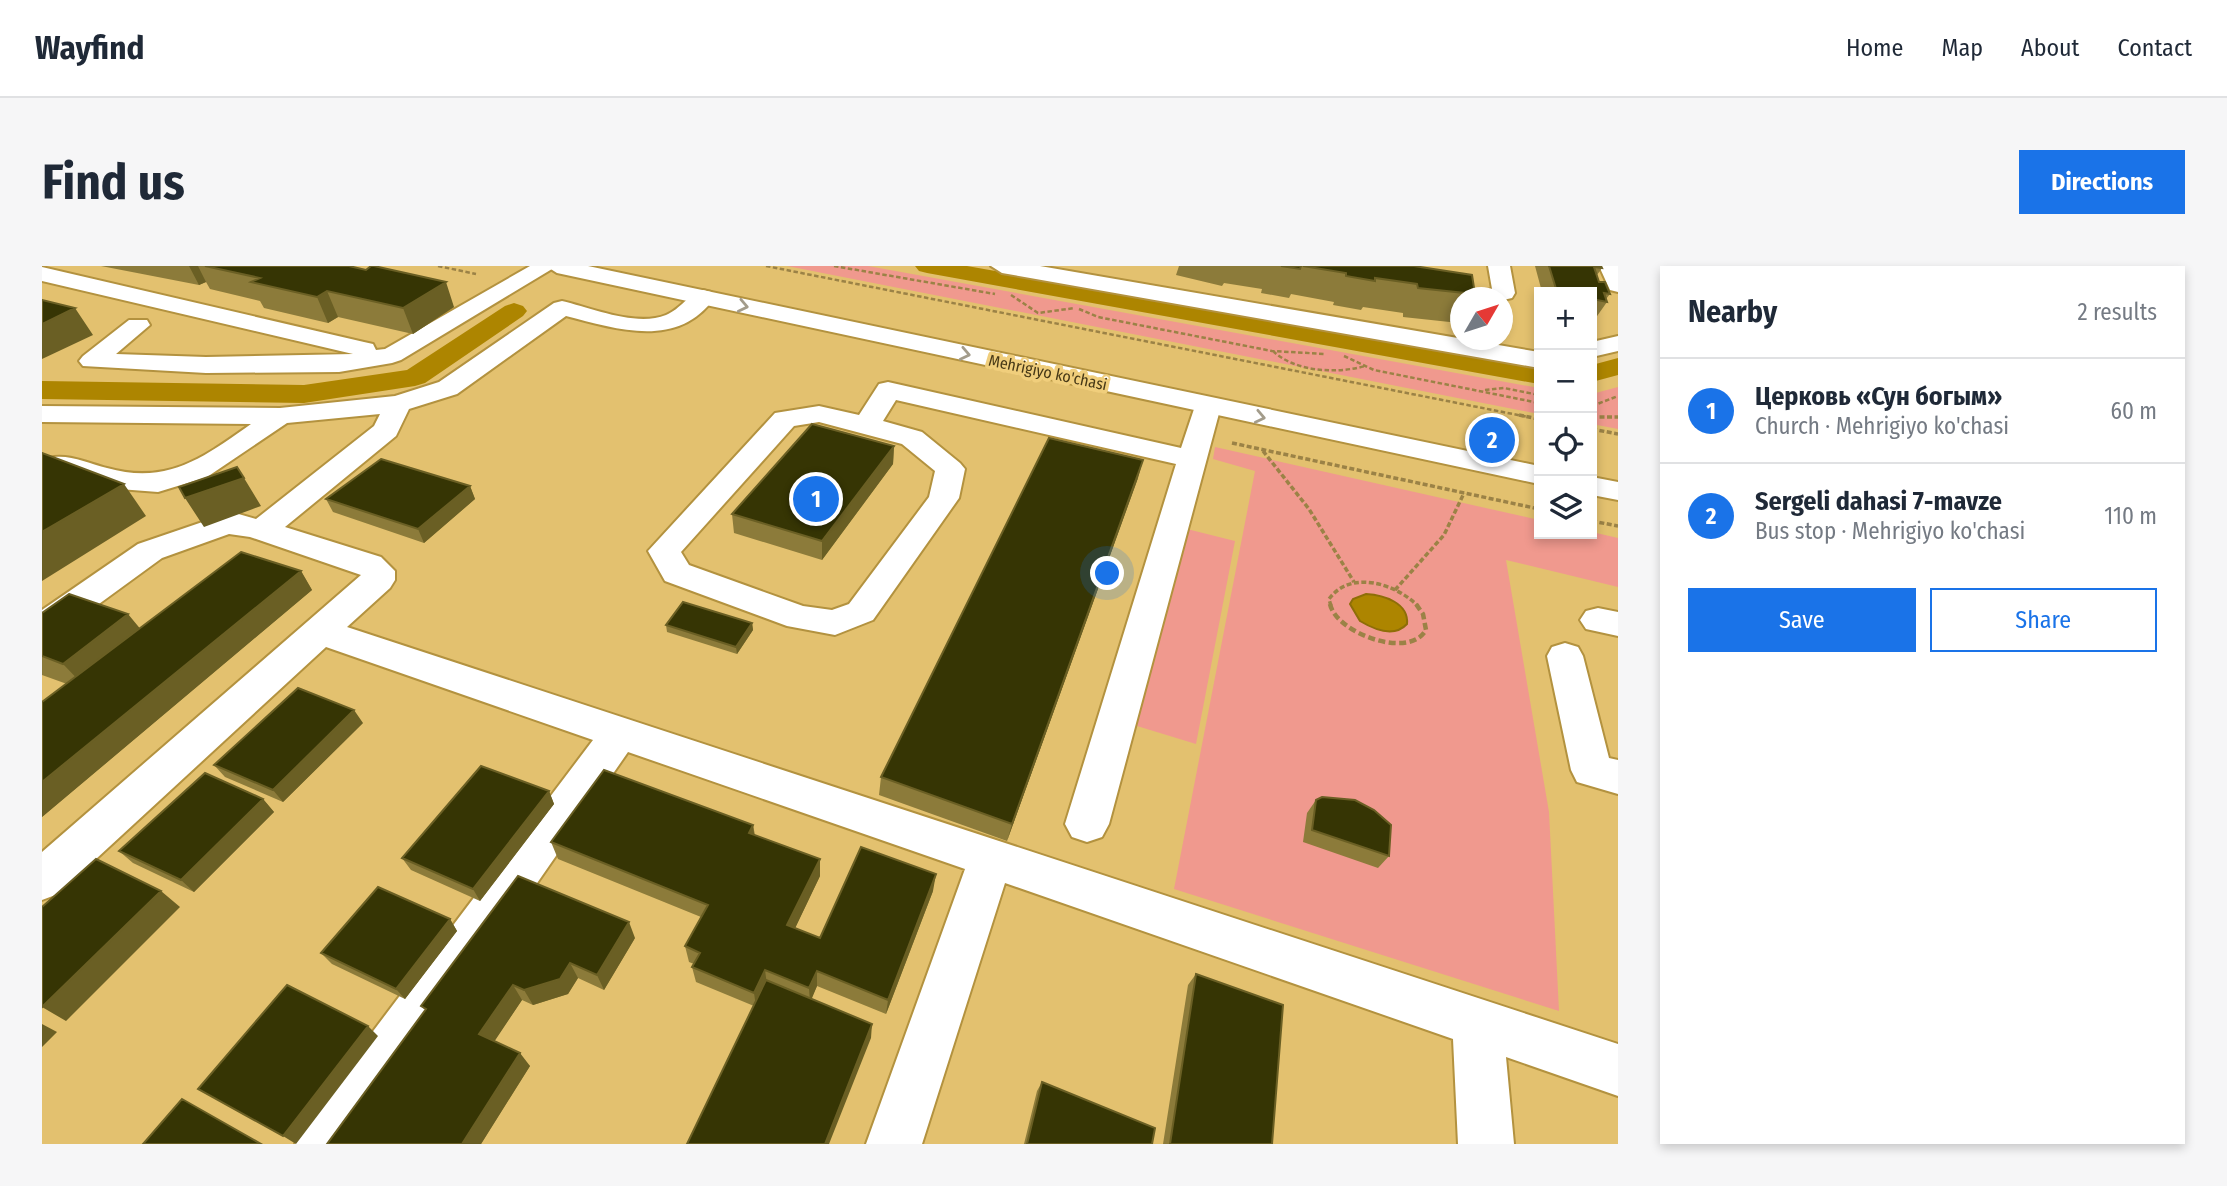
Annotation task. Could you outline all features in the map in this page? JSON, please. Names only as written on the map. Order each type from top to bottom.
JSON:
[{"type":"street","points":[[176,305],[138,325],[92,361],[206,365],[339,364],[392,355],[546,266]]},
{"type":"street","name":"Mehrigiyo ko'chasi","points":[[556,266],[1534,474]]},
{"type":"street","name":"Mehrigiyo ko'chasi","points":[[640,266],[1516,445]]},
{"type":"street","points":[[1002,266],[1120,276],[1534,359]]},
{"type":"street","points":[[1499,266],[1503,287]]},
{"type":"street","points":[[1611,266],[1618,285]]},
{"type":"street","points":[[42,274],[392,355]]},
{"type":"street","points":[[448,292],[488,301]]},
{"type":"street","points":[[42,414],[280,416],[398,404],[448,388],[562,308],[640,325],[666,323],[680,318],[703,297]]},
{"type":"street","points":[[113,318],[138,325]]},
{"type":"street","points":[[1597,349],[1618,343]]},
{"type":"street","points":[[867,425],[888,390],[1191,459]]},
{"type":"street","points":[[261,530],[386,430],[398,404]]},
{"type":"street","points":[[1087,824],[1207,406]]},
{"type":"street","points":[[819,414],[867,425],[912,438],[950,469],[944,498],[861,612],[835,623],[799,617],[677,573],[668,562],[664,551],[785,419],[819,414]]},
{"type":"street","points":[[59,464],[141,484],[178,479],[225,454],[280,416]]},
{"type":"street","points":[[1597,462],[1618,466]]},
{"type":"street","points":[[1597,487],[1618,491]]},
{"type":"street","points":[[42,627],[150,551],[223,525],[235,523],[261,530],[369,565],[378,571],[378,580],[370,590],[42,880]]},
{"type":"street","points":[[322,632],[1618,1070]]},
{"type":"street","points":[[1565,656],[1591,770],[1618,777]]},
{"type":"street","points":[[323,1144],[620,733]]},
{"type":"street","points":[[894,1144],[991,858]]},
{"type":"street","points":[[1477,1023],[1486,1144]]},
{"type":"path","points":[[766,266],[1534,418]]},
{"type":"path","points":[[834,266],[1023,298]]},
{"type":"path","points":[[1006,295],[1038,313],[1076,308]]},
{"type":"path","points":[[1060,304],[1098,317],[1272,351],[1332,354]]},
{"type":"path","points":[[1272,351],[1285,360],[1328,370],[1352,371],[1365,366]]},
{"type":"path","points":[[1343,356],[1365,366],[1534,401]]},
{"type":"path","points":[[1480,391],[1504,388],[1534,394]]},
{"type":"path","points":[[1597,404],[1618,396]]},
{"type":"path","points":[[1597,416],[1618,417]]},
{"type":"path","points":[[1597,430],[1618,435]]},
{"type":"path","points":[[1262,449],[1309,509],[1354,582]]},
{"type":"path","points":[[1395,590],[1444,535],[1464,493]]},
{"type":"path","points":[[1597,522],[1618,526]]},
{"type":"path","points":[[1354,582],[1369,582],[1395,590],[1415,602],[1428,623],[1426,633],[1418,640],[1388,644],[1354,632],[1332,611],[1330,601],[1333,592],[1354,582]]},
{"type":"shaded area","points":[[787,266],[868,266],[1534,387],[1534,413]]},
{"type":"shaded area","points":[[1618,387],[1618,429],[1597,425],[1597,393]]},
{"type":"shaded area","points":[[1215,447],[1534,519],[1534,539],[1597,539],[1597,533],[1618,538],[1618,587],[1506,560],[1549,812],[1559,1011],[1174,889],[1255,471],[1213,459]]},
{"type":"shaded area","points":[[1187,529],[1235,541],[1196,744],[1137,726]]},
{"type":"shaded area","points":[[1366,594],[1387,598],[1400,606],[1407,617],[1407,624],[1390,632],[1378,630],[1360,621],[1350,604],[1353,599]]},
{"type":"building","points":[[205,266],[349,266],[366,270],[374,266],[446,282],[403,308],[327,291],[317,297],[251,282],[260,278]]},
{"type":"building","points":[[1303,266],[1414,266],[1472,275],[1474,287],[1450,287],[1450,291],[1418,288],[1417,284],[1375,278],[1375,281],[1346,276],[1346,273]]},
{"type":"building","points":[[1549,266],[1601,266],[1602,268],[1594,267],[1599,282],[1605,282],[1610,294],[1604,293],[1607,302],[1597,300],[1597,287],[1555,287]]},
{"type":"building","points":[[42,300],[75,308],[42,324]]},
{"type":"building","points":[[812,424],[894,446],[822,541],[732,514]]},
{"type":"building","points":[[1049,438],[1143,460],[1012,824],[881,777]]},
{"type":"building","points":[[42,453],[124,484],[42,532]]},
{"type":"building","points":[[381,459],[470,486],[418,529],[326,499]]},
{"type":"building","points":[[237,467],[244,478],[185,498],[179,487]]},
{"type":"building","points":[[241,552],[301,571],[42,782],[42,702]]},
{"type":"building","points":[[69,594],[128,614],[63,664],[42,656],[42,613]]},
{"type":"building","points":[[683,602],[752,623],[736,647],[666,625]]},
{"type":"building","points":[[298,688],[354,710],[273,790],[214,765]]},
{"type":"building","points":[[481,766],[549,791],[473,889],[402,858]]},
{"type":"building","points":[[604,770],[753,825],[749,833],[820,859],[787,925],[820,938],[861,847],[936,874],[888,1000],[817,971],[809,988],[765,970],[754,993],[692,967],[700,953],[685,946],[708,905],[551,842]]},
{"type":"building","points":[[205,773],[263,799],[181,880],[119,851]]},
{"type":"building","points":[[1322,797],[1355,800],[1374,810],[1391,825],[1389,856],[1312,830],[1316,800]]},
{"type":"building","points":[[96,859],[161,891],[42,1007],[42,907]]},
{"type":"building","points":[[518,876],[629,922],[597,975],[570,963],[560,979],[524,990],[513,985],[479,1034],[520,1053],[462,1144],[327,1144],[426,1009],[421,1006]]},
{"type":"building","points":[[378,887],[450,919],[396,989],[321,953]]},
{"type":"building","points":[[1196,974],[1283,1005],[1272,1144],[1170,1144]]},
{"type":"building","points":[[766,980],[872,1024],[825,1144],[687,1144]]},
{"type":"building","points":[[287,985],[368,1026],[283,1136],[198,1089]]},
{"type":"building","points":[[1042,1082],[1155,1128],[1152,1144],[1027,1144]]},
{"type":"building","points":[[182,1099],[261,1144],[143,1144]]},
{"type":"waterway","points":[[927,266],[1534,375]]},
{"type":"waterway","points":[[42,390],[304,394],[415,377],[514,311]]},
{"type":"waterway","points":[[1597,372],[1618,366]]},
{"type":"place","name":"Sergeli dahasi 7-mavze","points":[[1492,440]]},
{"type":"place","name":"Церковь «Сун богым»","points":[[816,499]]}]
